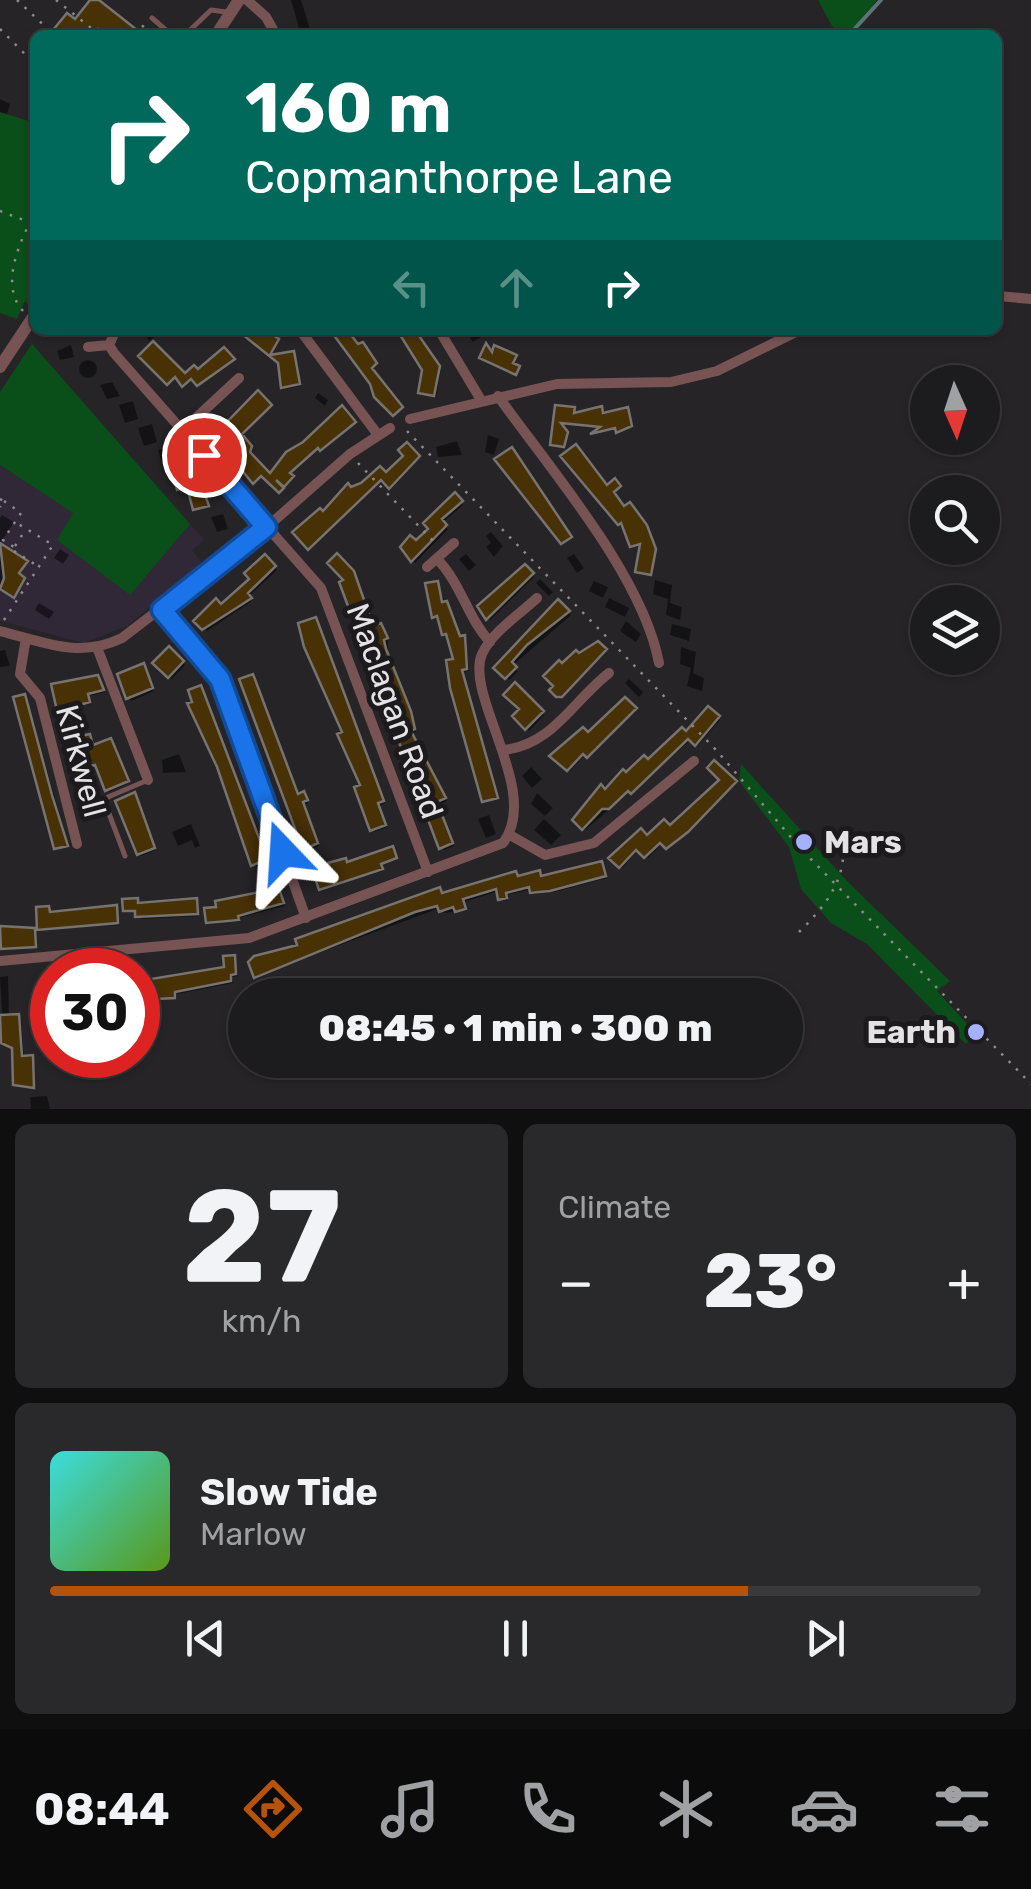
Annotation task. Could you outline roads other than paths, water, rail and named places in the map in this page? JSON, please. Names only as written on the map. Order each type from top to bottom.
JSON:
[{"type":"street","points":[[219,30],[239,0]]},
{"type":"street","points":[[248,0],[273,30]]},
{"type":"street","points":[[1002,296],[1031,298]]},
{"type":"street","points":[[0,367],[30,322]]},
{"type":"street","points":[[88,347],[109,345],[114,335]]},
{"type":"street","points":[[304,335],[378,435]]},
{"type":"street","points":[[442,335],[481,400]]},
{"type":"street","points":[[0,628],[64,649],[98,650],[162,610],[350,454],[400,424],[481,400],[556,384],[671,382],[717,371],[790,335]]},
{"type":"street","name":"Maclagan Road","points":[[109,345],[327,598],[428,872]]},
{"type":"street","points":[[182,431],[239,378]]},
{"type":"street","points":[[498,396],[623,573],[649,625],[659,663]]},
{"type":"street","points":[[454,543],[436,559],[450,572],[478,630],[490,642]]},
{"type":"street","points":[[0,960],[236,940],[493,850],[510,835],[514,808],[504,750],[481,680],[482,655],[490,642],[537,598]]},
{"type":"street","points":[[162,610],[220,679],[306,918]]},
{"type":"street","name":"Kirkwell","points":[[26,638],[20,674],[40,698],[77,844]]},
{"type":"street","points":[[98,650],[148,780]]},
{"type":"street","points":[[504,750],[537,743],[583,694],[609,673]]},
{"type":"street","points":[[510,835],[545,854],[577,850],[594,843],[694,761]]},
{"type":"street","points":[[655,796],[664,806]]},
{"type":"lane","points":[[190,30],[211,10],[229,14]]},
{"type":"lane","points":[[152,18],[167,30]]},
{"type":"lane","points":[[126,856],[105,804],[108,798],[148,780]]},
{"type":"waterway","points":[[854,30],[881,0]]},
{"type":"place","name":"Mars","points":[[804,842]]},
{"type":"place","name":"Earth","points":[[976,1032]]}]
